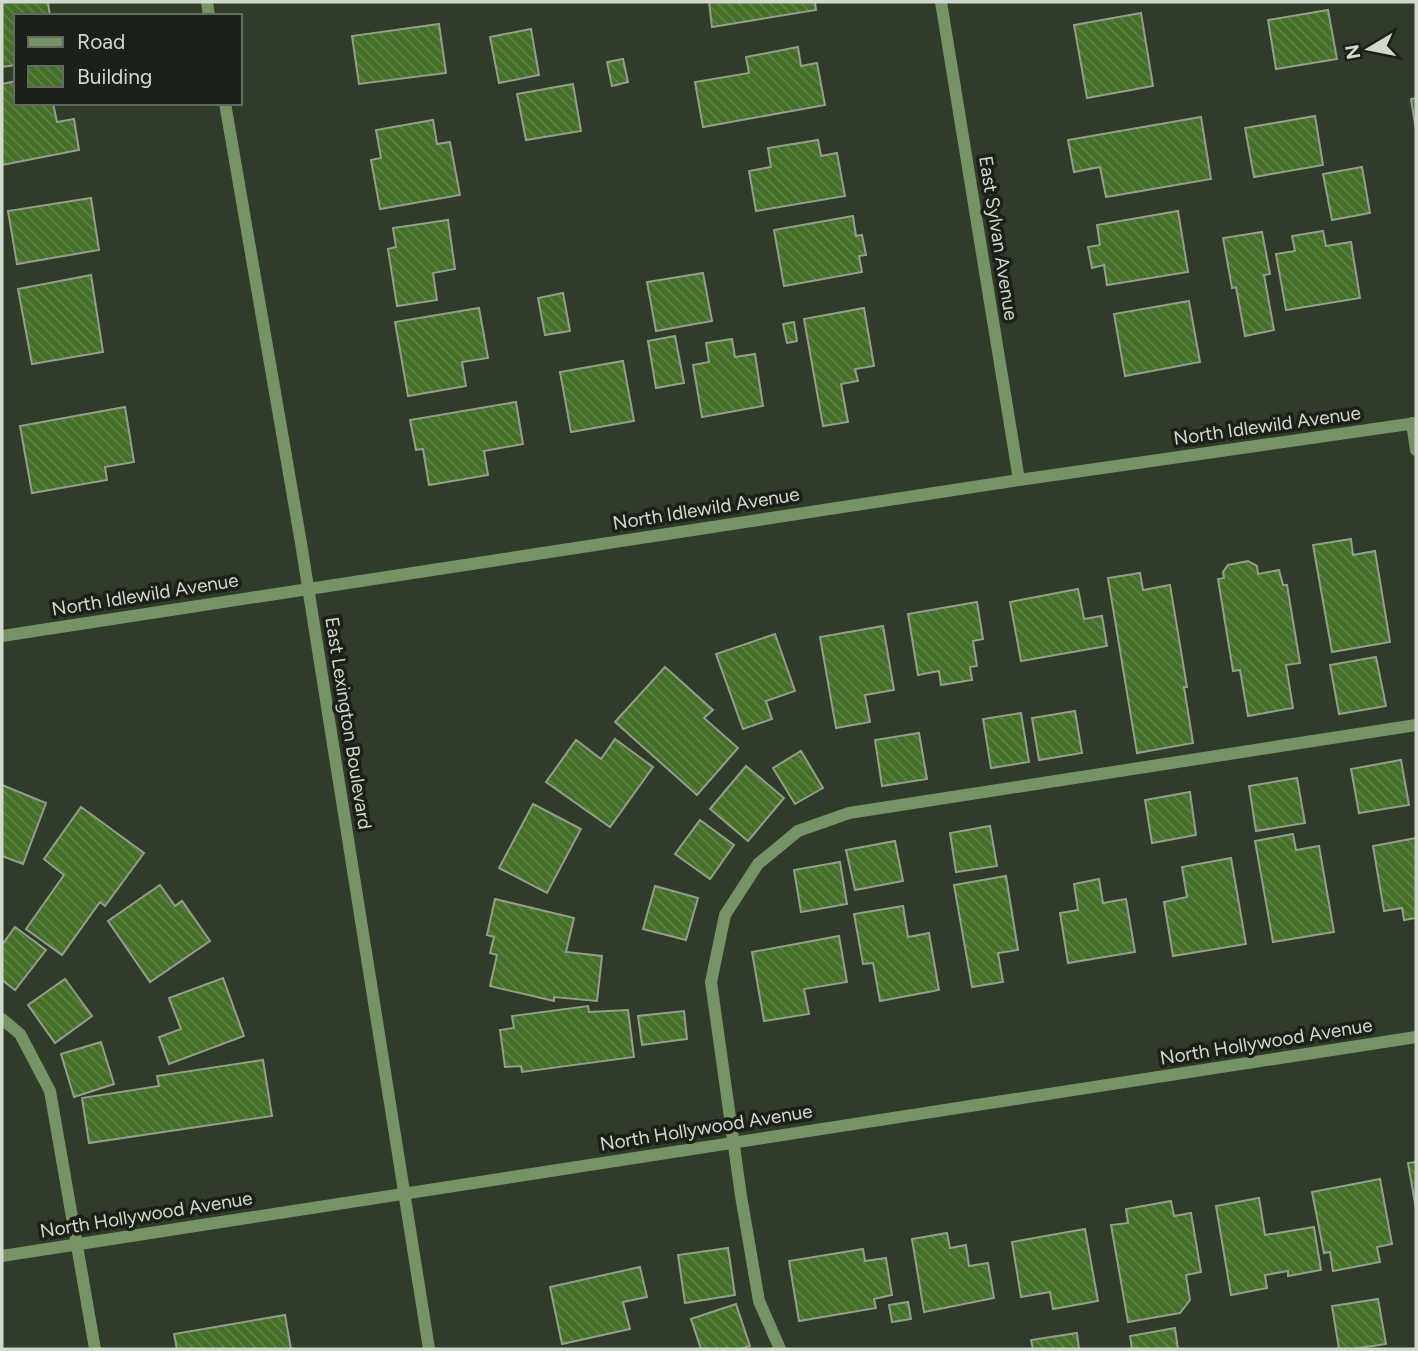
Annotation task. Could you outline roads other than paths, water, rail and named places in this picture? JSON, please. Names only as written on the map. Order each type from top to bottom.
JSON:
[{"type":"street","name":"East Sylvan Avenue","points":[[941,2],[1019,480]]},
{"type":"street","name":"East Lexington Boulevard","points":[[225,105],[308,589],[429,1349]]},
{"type":"street","name":"North Idlewild Avenue","points":[[2,636],[1019,480],[1414,423]]},
{"type":"street","points":[[1414,423],[1416,450]]},
{"type":"street","points":[[780,1349],[759,1301],[711,982],[725,915],[758,864],[798,831],[849,813],[1416,724]]},
{"type":"street","points":[[2,1019],[20,1034],[51,1091],[95,1349]]},
{"type":"street","name":"North Hollywood Avenue","points":[[2,1256],[1416,1037]]}]
